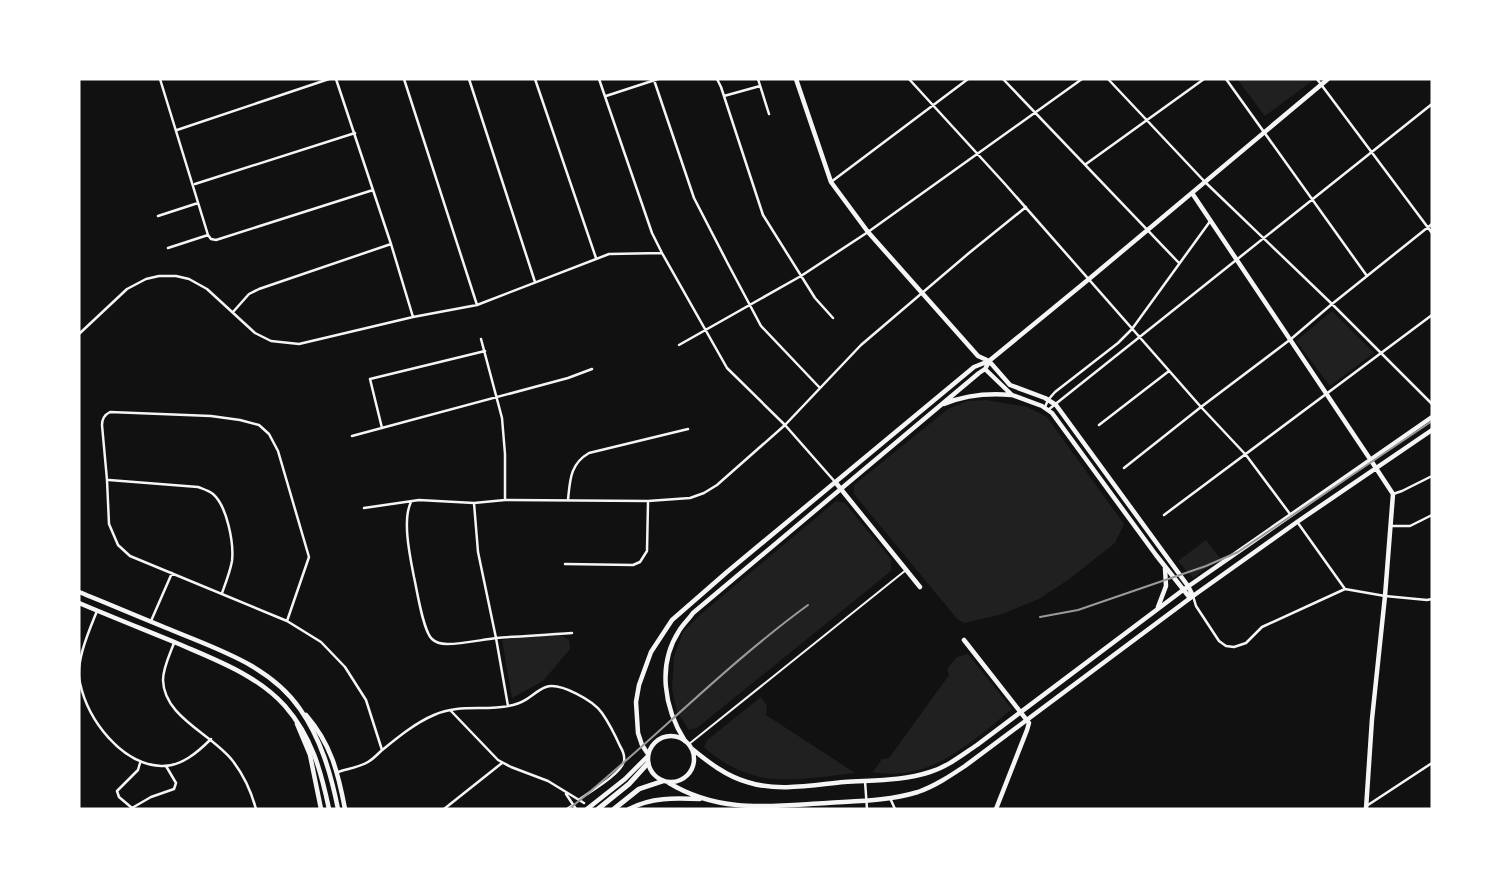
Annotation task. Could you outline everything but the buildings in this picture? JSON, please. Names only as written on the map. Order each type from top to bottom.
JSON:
[{"type":"highway","points":[[596,806],[624,788],[648,758]]},
{"type":"highway","points":[[614,809],[639,789],[666,782]]},
{"type":"main road","points":[[796,79],[831,182],[868,232],[978,356],[982,366],[1012,395]]},
{"type":"main road","points":[[666,782],[683,779],[694,762],[674,718],[666,692],[670,649],[678,632],[693,613],[940,406],[982,366],[1328,79]]},
{"type":"main road","points":[[1192,193],[1393,494],[1366,807]]},
{"type":"main road","points":[[978,356],[989,361],[1010,385],[1056,405],[1191,597]]},
{"type":"main road","points":[[982,366],[974,367],[672,620],[650,652],[636,702],[638,733],[653,774],[705,799],[725,804],[763,807],[867,801],[917,792],[946,779],[1191,597],[1432,430]]},
{"type":"main road","points":[[940,406],[956,399],[992,393],[1012,395],[1047,409],[1166,568],[1186,588]]},
{"type":"main road","points":[[587,809],[596,806],[648,758],[652,746],[662,738],[674,737],[728,774],[760,786],[864,781],[933,772],[960,757],[1186,588],[1432,417]]},
{"type":"main road","points":[[836,483],[920,587]]},
{"type":"main road","points":[[1157,609],[1165,592],[1166,568]]},
{"type":"main road","points":[[727,572],[733,579]]},
{"type":"main road","points":[[79,592],[243,660],[284,690],[324,739],[338,772],[345,809]]},
{"type":"main road","points":[[79,603],[237,670],[276,698],[287,708],[309,743],[319,767],[329,809]]},
{"type":"main road","points":[[964,640],[1028,720],[1029,726],[996,809]]},
{"type":"main road","points":[[301,710],[328,765],[338,809]]},
{"type":"main road","points":[[295,720],[310,755],[321,809]]},
{"type":"main road","points":[[629,809],[661,799],[705,799]]},
{"type":"street","points":[[160,79],[211,239],[216,240],[373,190]]},
{"type":"street","points":[[176,130],[329,79]]},
{"type":"street","points":[[336,79],[413,317]]},
{"type":"street","points":[[404,79],[477,305]]},
{"type":"street","points":[[469,79],[535,282]]},
{"type":"street","points":[[535,79],[596,258]]},
{"type":"street","points":[[599,79],[662,253],[727,368],[785,425],[836,483]]},
{"type":"street","points":[[606,96],[656,79],[694,198],[761,326],[820,388]]},
{"type":"street","points":[[717,79],[761,209],[815,298],[833,318]]},
{"type":"street","points":[[758,79],[769,114]]},
{"type":"street","points":[[909,79],[1246,455],[1290,514]]},
{"type":"street","points":[[831,182],[968,79]]},
{"type":"street","points":[[1003,79],[1179,263]]},
{"type":"street","points":[[679,345],[801,276],[868,232],[1082,79]]},
{"type":"street","points":[[1108,79],[1205,182],[1432,404]]},
{"type":"street","points":[[1086,164],[1204,79]]},
{"type":"street","points":[[1226,79],[1367,276]]},
{"type":"street","points":[[1317,79],[1432,233]]},
{"type":"street","points":[[724,96],[760,86]]},
{"type":"street","points":[[1047,409],[1056,405],[1432,104]]},
{"type":"street","points":[[193,185],[355,133]]},
{"type":"street","points":[[158,216],[198,203]]},
{"type":"street","points":[[364,508],[419,500],[474,503],[505,500],[648,501],[690,498],[711,489],[785,425],[861,345],[1026,207]]},
{"type":"street","points":[[1047,409],[1048,400],[1055,392],[1132,329],[1210,220]]},
{"type":"street","points":[[1124,468],[1291,339],[1432,224]]},
{"type":"street","points":[[168,248],[208,235]]},
{"type":"street","points":[[233,312],[249,294],[259,289],[391,244]]},
{"type":"street","points":[[79,334],[127,289],[146,279],[159,276],[189,279],[207,289],[255,332],[271,341],[299,344],[477,305],[609,254],[662,253]]},
{"type":"street","points":[[1164,515],[1432,314]]},
{"type":"street","points":[[481,339],[502,418],[505,500]]},
{"type":"street","points":[[382,428],[370,379],[485,351]]},
{"type":"street","points":[[352,436],[568,378],[592,369]]},
{"type":"street","points":[[1099,425],[1169,371]]},
{"type":"street","points":[[287,621],[309,557],[282,464],[270,434],[253,422],[221,417],[110,412],[105,415],[102,425],[109,524],[118,545],[130,556],[287,621],[321,642],[345,667],[366,700],[382,750]]},
{"type":"street","points":[[568,500],[570,476],[583,456],[688,429]]},
{"type":"street","points":[[1393,494],[1432,477]]},
{"type":"street","points":[[107,480],[198,487],[210,491],[223,512],[232,544],[230,571],[222,593]]},
{"type":"street","points":[[565,564],[633,565],[640,562],[647,551],[648,501]]},
{"type":"street","points":[[411,502],[407,525],[410,548],[417,592],[432,639],[447,644],[572,633]]},
{"type":"street","points":[[474,503],[478,552],[508,706]]},
{"type":"street","points":[[1391,526],[1410,526],[1432,514]]},
{"type":"street","points":[[1297,522],[1345,589]]},
{"type":"street","points":[[151,622],[172,573]]},
{"type":"street","points":[[1191,597],[1219,641],[1234,647],[1245,643],[1262,627],[1345,589],[1385,596],[1427,600],[1432,598]]},
{"type":"street","points":[[97,611],[81,659],[79,681],[88,706],[103,732],[118,749],[141,762],[166,766],[190,757],[211,739]]},
{"type":"street","points":[[174,643],[163,677],[168,701],[178,713],[232,759],[249,786],[254,808]]},
{"type":"street","points":[[338,772],[367,763],[408,731],[432,716],[450,709],[508,706],[526,701],[547,686],[560,687],[593,703],[602,712],[625,759],[616,773],[580,799]]},
{"type":"street","points":[[450,709],[502,763],[540,777],[584,803]]},
{"type":"street","points":[[141,762],[138,771],[117,791],[119,797],[132,808],[151,797],[174,789],[175,780],[166,766]]},
{"type":"street","points":[[444,809],[502,763]]},
{"type":"street","points":[[1366,807],[1432,763]]},
{"type":"street","points":[[864,781],[867,809]]},
{"type":"street","points":[[564,791],[576,809]]},
{"type":"street","points":[[890,798],[895,809]]},
{"type":"street","points":[[567,809],[573,805]]},
{"type":"lane","points":[[688,745],[906,570]]},
{"type":"shaded area","points":[[1237,79],[1310,79],[1312,81],[1265,116]]},
{"type":"shaded area","points":[[1332,311],[1374,353],[1330,386],[1296,341]]},
{"type":"shaded area","points":[[986,400],[1027,407],[1047,417],[1124,524],[1115,543],[1039,599],[1002,614],[965,623],[958,620],[854,494],[854,485],[948,409],[967,401]]},
{"type":"shaded area","points":[[836,501],[845,503],[891,559],[891,571],[697,728],[689,730],[677,712],[672,689],[674,657],[683,632]]},
{"type":"shaded area","points":[[1206,540],[1220,558],[1193,578],[1178,561]]},
{"type":"shaded area","points":[[556,632],[569,640],[570,649],[543,681],[512,698],[502,640]]},
{"type":"shaded area","points":[[968,654],[1012,709],[965,746],[931,766],[894,774],[873,772],[882,759],[889,758],[949,675],[947,669],[957,657]]},
{"type":"shaded area","points":[[761,697],[767,706],[766,715],[855,773],[814,778],[764,778],[736,769],[704,747],[707,740]]},
{"type":"railway","points":[[1040,617],[1078,610],[1206,566],[1238,552],[1432,421]]},
{"type":"railway","points":[[569,809],[746,654],[808,605]]}]
